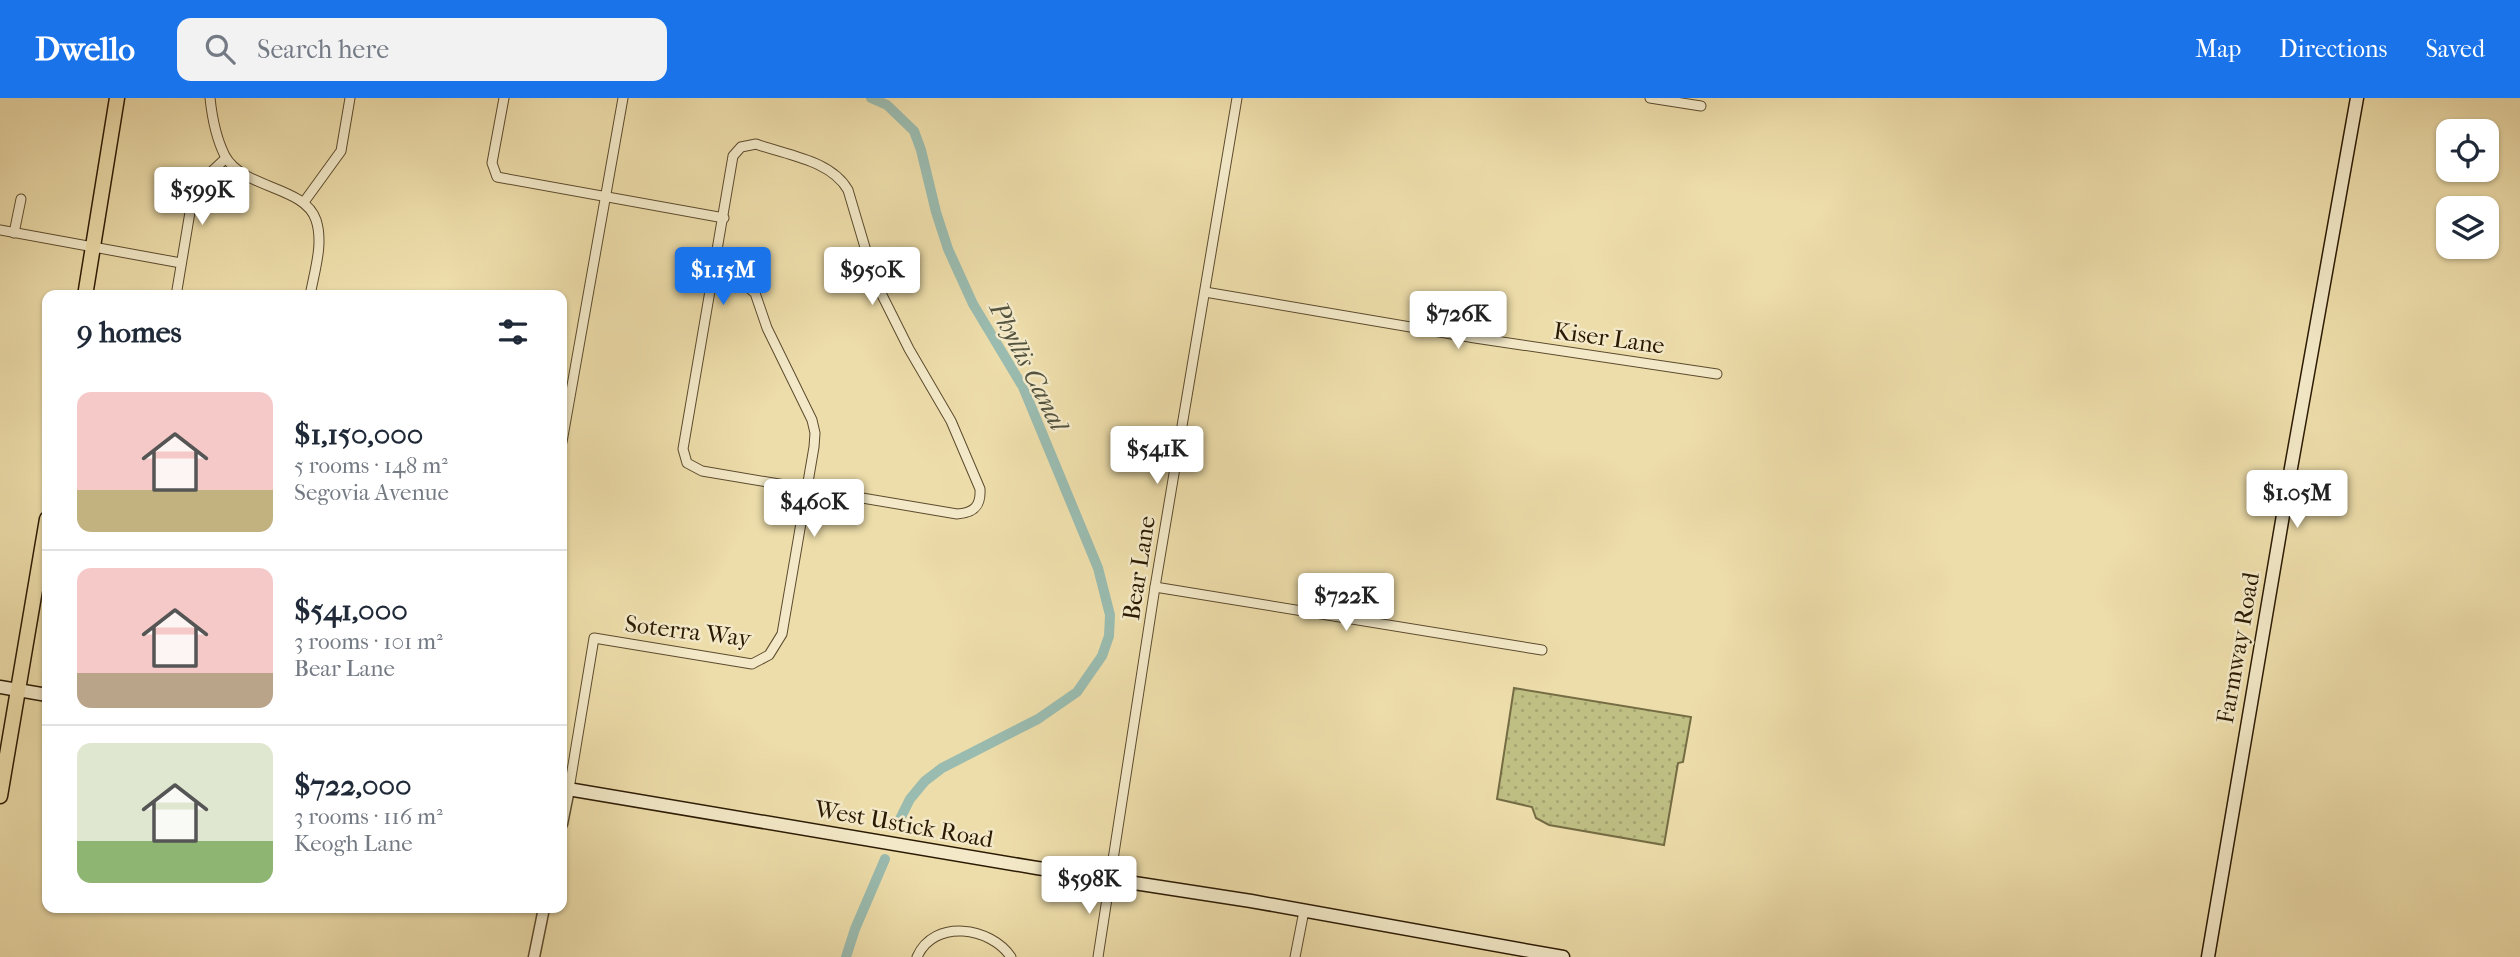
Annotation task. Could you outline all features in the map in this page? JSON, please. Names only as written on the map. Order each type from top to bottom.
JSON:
[{"type":"main road","points":[[86,290],[117,98]]},
{"type":"main road","name":"Farmway Road","points":[[2208,957],[2357,98]]},
{"type":"main road","points":[[0,796],[42,548]]},
{"type":"main road","points":[[0,687],[42,694]]},
{"type":"main road","name":"West Ustick Road","points":[[567,788],[1304,911],[1563,957]]},
{"type":"street","points":[[210,98],[212,118],[226,158],[261,184],[304,202],[316,218],[320,240],[311,290]]},
{"type":"street","points":[[304,202],[341,151],[350,98]]},
{"type":"street","points":[[504,98],[492,163],[497,177],[723,218]]},
{"type":"street","points":[[567,413],[623,98]]},
{"type":"street","name":"Bear Lane","points":[[1098,957],[1155,587],[1237,98]]},
{"type":"street","points":[[1650,98],[1702,106]]},
{"type":"street","points":[[756,144],[828,169],[841,179],[848,190],[876,281],[909,349],[951,421],[980,489],[980,500],[976,508],[957,514],[702,471],[687,463],[683,449],[723,218],[733,156],[741,147],[756,144]]},
{"type":"street","points":[[177,290],[194,188],[226,158]]},
{"type":"street","points":[[14,233],[21,198]]},
{"type":"street","points":[[0,230],[181,262]]},
{"type":"street","name":"Soterra Way","points":[[567,778],[594,638],[752,664],[769,654],[782,634],[815,433],[767,328],[755,293],[744,284],[713,279]]},
{"type":"street","name":"Kiser Lane","points":[[1205,292],[1461,336],[1717,374]]},
{"type":"street","points":[[1155,587],[1542,650]]},
{"type":"street","points":[[1295,957],[1304,911]]},
{"type":"street","points":[[534,957],[543,913]]},
{"type":"street","points":[[917,957],[921,948],[935,937],[954,930],[983,934],[999,942],[1011,957]]},
{"type":"green space","points":[[1514,688],[1691,717],[1683,762],[1678,763],[1664,845],[1549,825],[1536,818],[1532,807],[1497,799]]},
{"type":"waterway","name":"Phyllis Canal","points":[[871,98],[887,105],[914,131],[948,249],[973,304],[1023,387],[1098,568],[1110,615],[1109,636],[1102,656],[1077,692],[1038,719],[942,768],[925,781],[910,799],[898,823]]},
{"type":"waterway","name":"Phyllis Canal","points":[[846,957],[885,859]]}]
